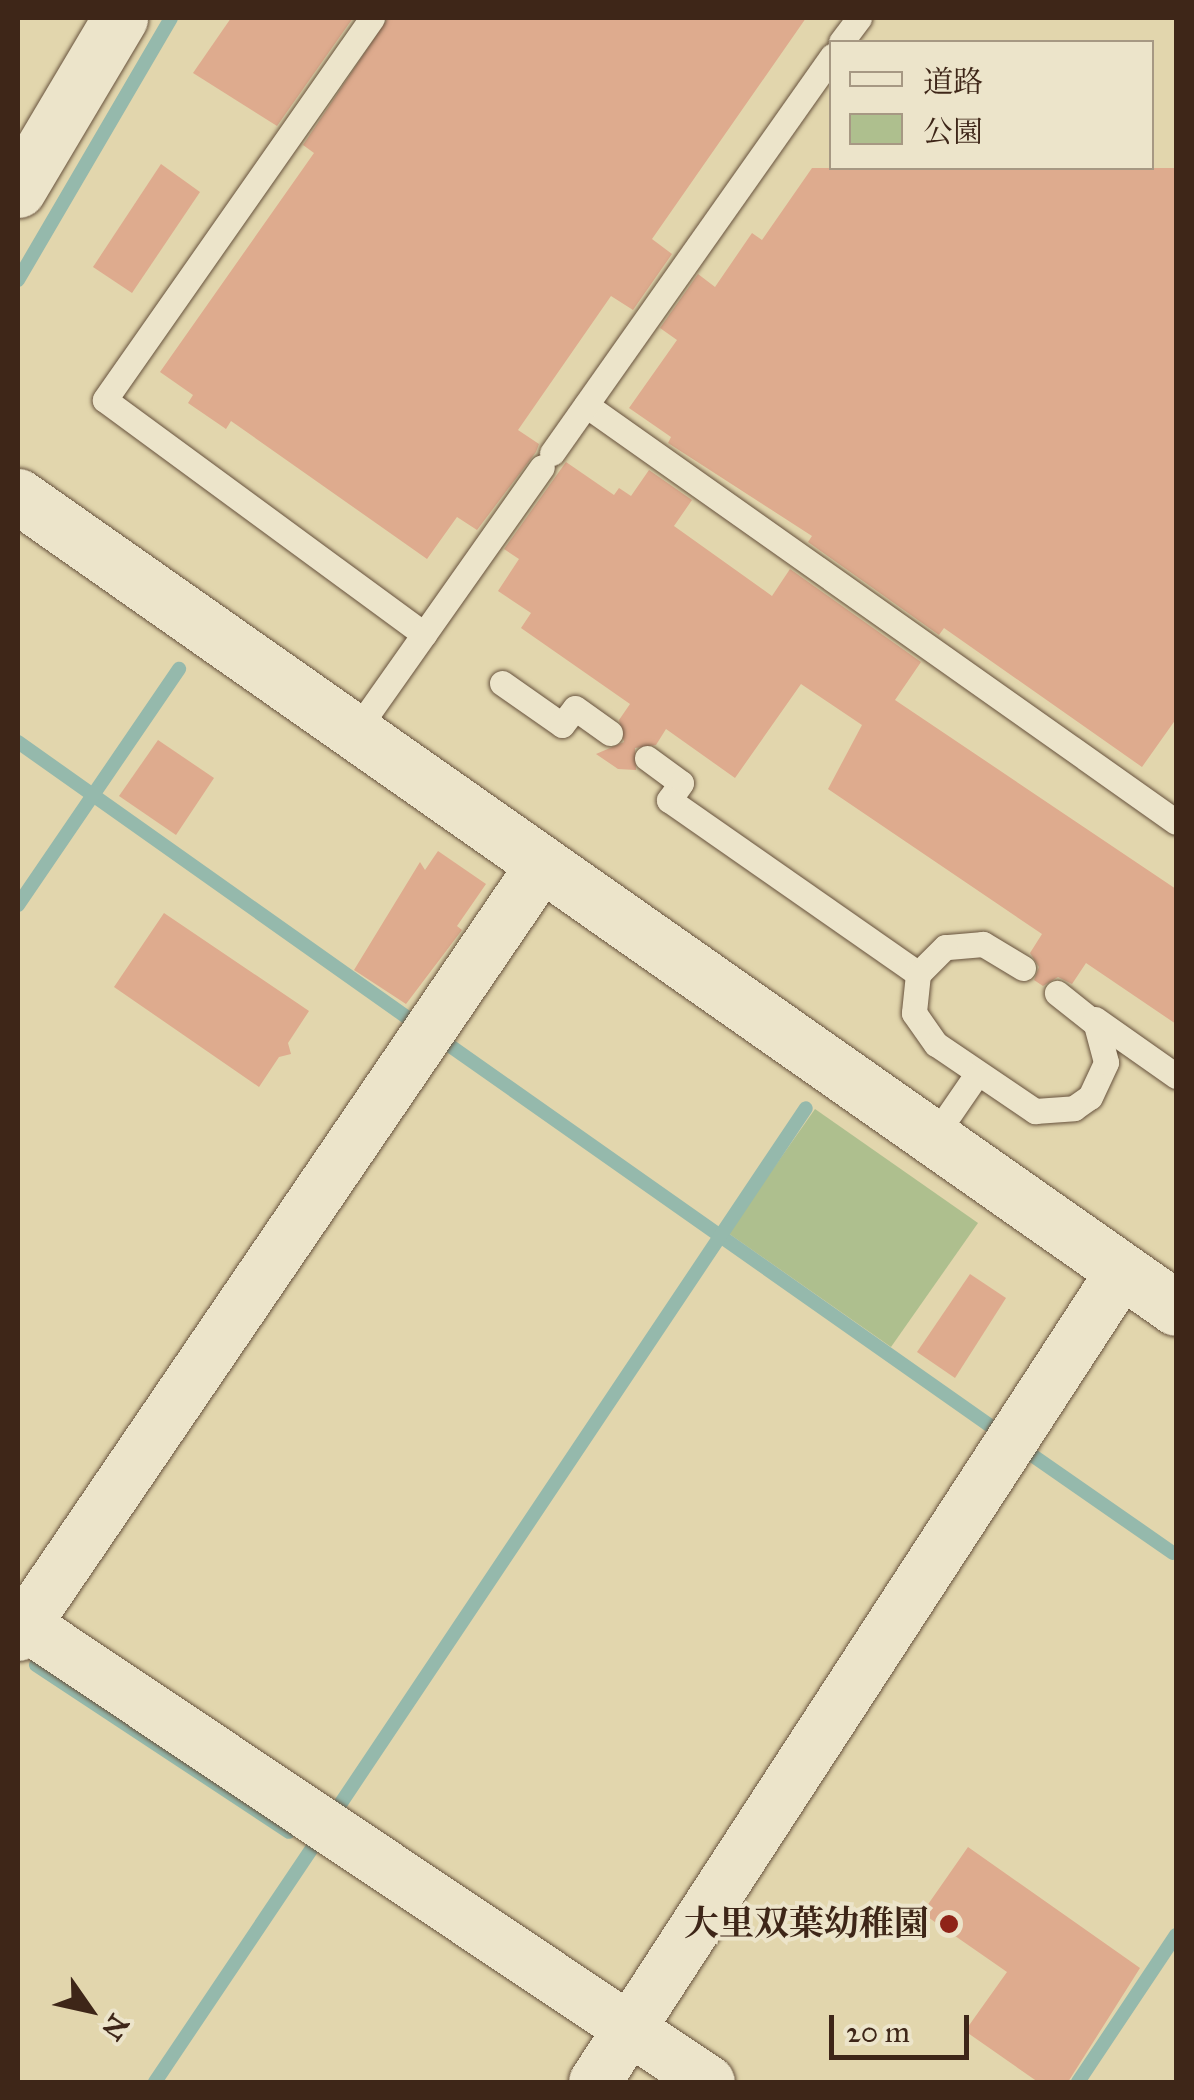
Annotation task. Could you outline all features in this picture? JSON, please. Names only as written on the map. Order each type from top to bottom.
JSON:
[{"type":"street","points":[[18,190],[120,18]]},
{"type":"street","points":[[18,496],[1176,1308]]},
{"type":"street","points":[[544,864],[20,1627],[709,2082]]},
{"type":"street","points":[[595,2082],[1122,1270]]},
{"type":"lane","points":[[372,18],[105,400],[424,634]]},
{"type":"lane","points":[[842,40],[859,18]]},
{"type":"lane","points":[[355,732],[829,60]]},
{"type":"lane","points":[[586,405],[1175,817]]},
{"type":"lane","points":[[502,683],[562,726],[575,708],[610,733]]},
{"type":"lane","points":[[647,758],[681,783],[670,800],[918,974]]},
{"type":"lane","points":[[1023,968],[984,944],[964,942],[945,947],[918,974],[914,1013],[922,1031],[977,1074],[1035,1111],[1074,1108],[1090,1096],[1106,1062],[1105,1042],[1083,1011]]},
{"type":"lane","points":[[1057,993],[1176,1076]]},
{"type":"lane","points":[[933,1138],[977,1074]]},
{"type":"green space","points":[[815,1109],[978,1223],[891,1347],[728,1233]]},
{"type":"building","points":[[231,18],[353,18],[277,126],[193,73]]},
{"type":"building","points":[[388,18],[806,18],[652,239],[672,254],[633,310],[611,296],[518,430],[539,444],[536,452],[477,530],[457,517],[427,559],[231,421],[226,429],[188,403],[193,395],[160,372],[314,153],[303,145]]},
{"type":"building","points":[[161,164],[200,192],[132,293],[93,267]]},
{"type":"building","points":[[812,168],[1176,168],[1176,719],[1142,767],[944,628],[939,635],[808,542],[812,536],[668,443],[671,437],[629,408],[677,340],[660,328],[698,274],[715,287],[752,233],[762,240]]},
{"type":"building","points":[[566,462],[614,495],[619,488],[631,496],[649,470],[692,500],[674,526],[772,596],[790,569],[921,662],[895,700],[1176,889],[1176,1024],[1086,963],[1072,984],[1058,977],[1043,986],[1034,980],[1039,967],[1030,953],[1042,934],[828,789],[862,725],[801,684],[735,778],[666,729],[656,745],[635,748],[636,770],[618,769],[596,754],[624,742],[619,720],[630,704],[521,628],[531,613],[498,591],[519,559],[504,549]]},
{"type":"building","points":[[158,740],[214,778],[176,835],[119,796]]},
{"type":"building","points":[[438,851],[486,884],[457,926],[462,930],[406,1004],[354,970],[420,862],[425,870]]},
{"type":"building","points":[[164,913],[309,1011],[288,1043],[291,1054],[279,1057],[259,1087],[114,987]]},
{"type":"building","points":[[970,1274],[1006,1298],[955,1378],[917,1352]]},
{"type":"building","points":[[968,1847],[1140,1968],[1068,2082],[1038,2082],[965,2031],[1007,1972],[922,1913]]},
{"type":"waterway","points":[[18,280],[171,18]]},
{"type":"waterway","points":[[18,905],[179,669]]},
{"type":"waterway","points":[[18,742],[409,1019]]},
{"type":"waterway","points":[[446,1043],[989,1425]]},
{"type":"waterway","points":[[337,1809],[806,1108]]},
{"type":"waterway","points":[[1029,1453],[1173,1553]]},
{"type":"waterway","points":[[36,1665],[289,1832]]},
{"type":"waterway","points":[[155,2082],[312,1848]]},
{"type":"waterway","points":[[1078,2082],[1176,1935]]},
{"type":"place","name":"大里双葉幼稚園","points":[[949,1924]]}]
